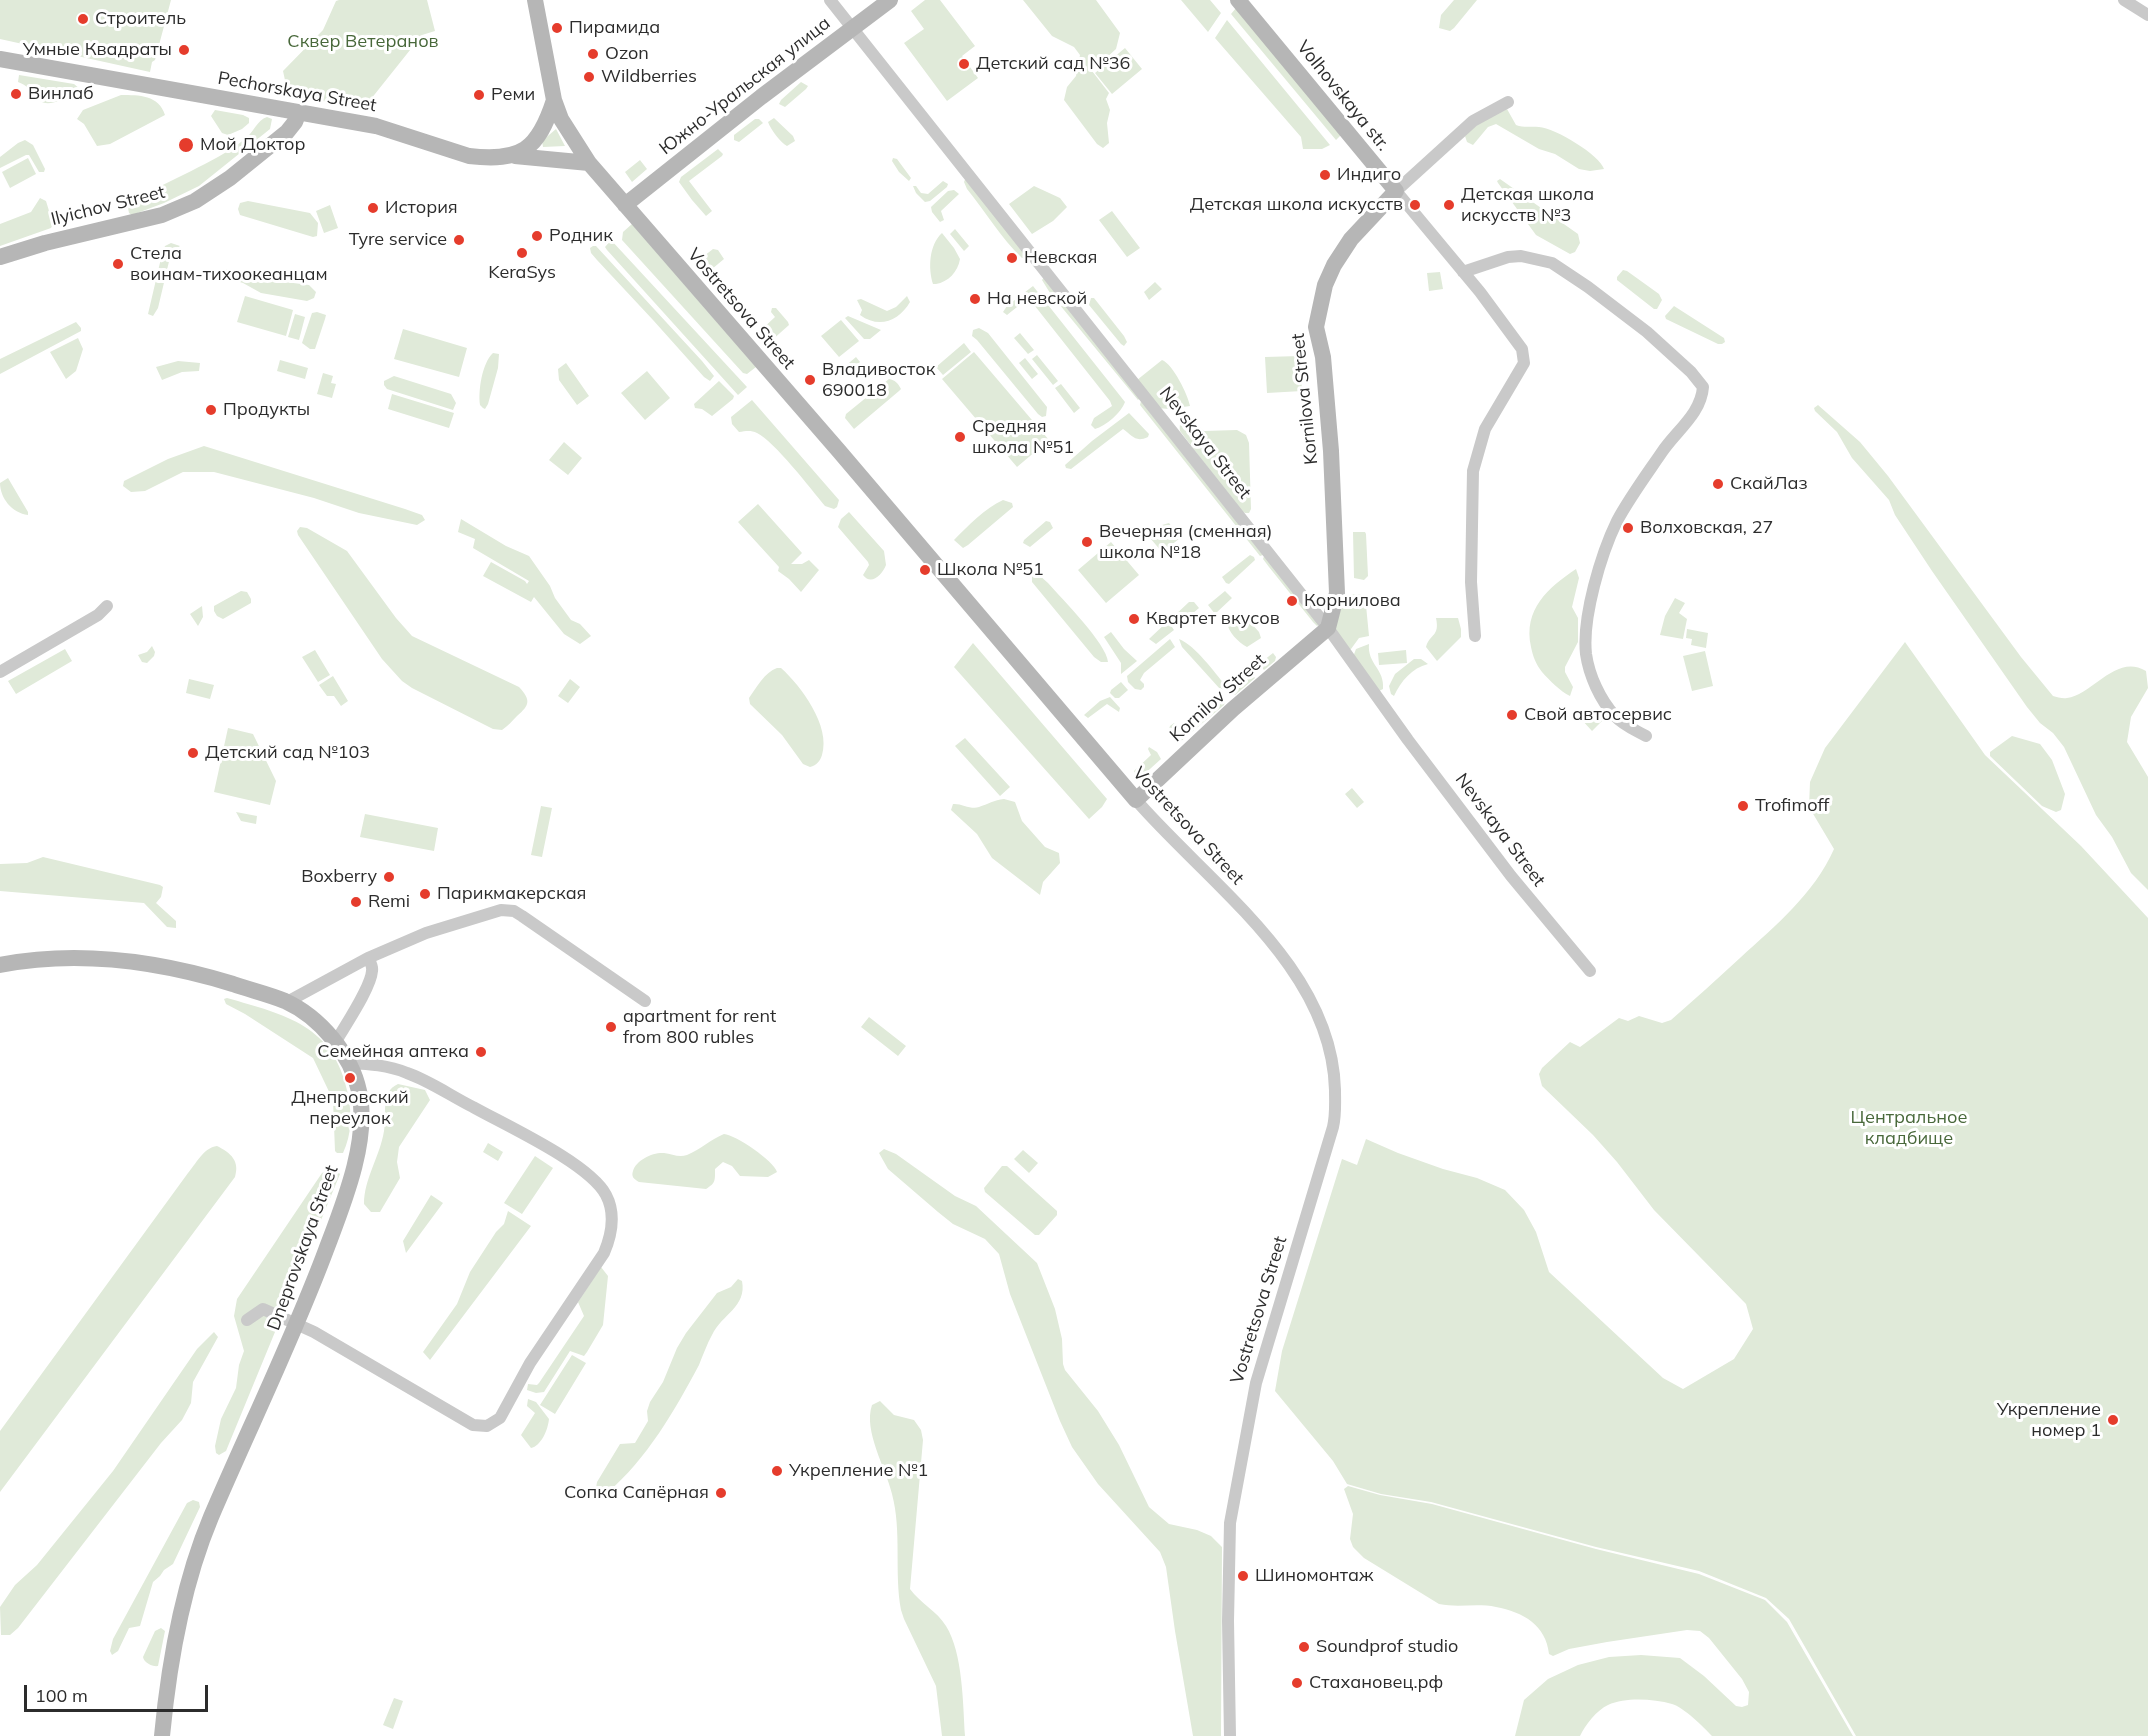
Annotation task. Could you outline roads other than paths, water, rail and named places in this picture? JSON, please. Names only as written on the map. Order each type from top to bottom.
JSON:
[{"type":"main road","points":[[514,156],[525,151],[535,141],[554,100],[535,0]]},
{"type":"main road","name":"Южно-Уральская улица","points":[[625,205],[735,117],[890,0]]},
{"type":"main road","name":"Volhovskaya str.","points":[[1238,0],[1396,191]]},
{"type":"main road","name":"Pechorskaya Street","points":[[0,59],[376,126],[480,158],[514,156],[589,163]]},
{"type":"main road","name":"Vostretsova Street","points":[[554,100],[561,119],[589,163],[846,459],[1136,800]]},
{"type":"main road","name":"Ilyichov Street","points":[[0,257],[45,243],[162,215],[195,201],[230,178],[287,132],[299,112]]},
{"type":"main road","name":"Kornilova Street","points":[[1328,628],[1337,593],[1331,452],[1323,357],[1316,327],[1325,285],[1334,265],[1351,239],[1396,191]]},
{"type":"main road","name":"Kornilov Street","points":[[1136,800],[1233,709],[1328,628]]},
{"type":"main road","name":"Dneprovskaya Street","points":[[0,965],[53,958],[135,962],[214,979],[287,1002],[311,1016],[335,1043],[349,1063],[361,1099],[360,1129],[354,1168],[342,1210],[297,1324],[210,1519],[192,1571],[179,1624],[162,1736]]},
{"type":"street","name":"Nevskaya Street","points":[[830,0],[1328,628],[1408,740],[1511,876],[1590,971]]},
{"type":"street","points":[[2124,0],[2148,15]]},
{"type":"street","name":"Kornilova Street","points":[[1396,191],[1473,121],[1508,102]]},
{"type":"street","name":"Volhovskaya str.","points":[[1396,191],[1522,349],[1525,360],[1485,429],[1473,471],[1471,582],[1475,636]]},
{"type":"street","points":[[1462,272],[1508,257],[1521,256],[1552,263],[1588,286],[1657,341],[1700,381],[1703,387],[1698,406],[1666,447],[1618,521],[1599,566],[1589,615],[1586,653],[1597,687],[1614,714],[1622,722],[1646,736]]},
{"type":"street","points":[[0,672],[98,615],[106,606]]},
{"type":"street","name":"Vostretsova Street","points":[[1136,800],[1280,952],[1300,981],[1325,1030],[1332,1052],[1335,1079],[1333,1126],[1256,1383],[1230,1523],[1228,1621],[1230,1736]]},
{"type":"street","points":[[287,1002],[368,958],[432,931],[474,917],[508,910],[536,925],[645,1001]]},
{"type":"street","points":[[335,1043],[373,972],[368,958]]},
{"type":"street","points":[[247,1320],[263,1309],[297,1324],[473,1425],[487,1426],[500,1419],[530,1364],[604,1252],[610,1239],[612,1219],[606,1194],[598,1184],[564,1158],[430,1084],[391,1067],[349,1063]]},
{"type":"place","name":"Строитель","points":[[83,19]]},
{"type":"place","name":"Пирамида","points":[[557,28]]},
{"type":"place","name":"Умные Квадраты","points":[[184,50]]},
{"type":"place","name":"Ozon","points":[[593,54]]},
{"type":"place","name":"Детский сад №36","points":[[964,64]]},
{"type":"place","name":"Wildberries","points":[[589,77]]},
{"type":"place","name":"Винлаб","points":[[16,94]]},
{"type":"place","name":"Реми","points":[[479,95]]},
{"type":"place","name":"Мой Доктор","points":[[186,145]]},
{"type":"place","name":"Индиго","points":[[1325,175]]},
{"type":"place","name":"Детская школа искусcтв","points":[[1415,205]]},
{"type":"place","name":"Детская школа искусcтв №3","points":[[1449,205]]},
{"type":"place","name":"История","points":[[373,208]]},
{"type":"place","name":"Родник","points":[[537,236]]},
{"type":"place","name":"Tyre service","points":[[459,240]]},
{"type":"place","name":"KeraSys","points":[[522,253]]},
{"type":"place","name":"Невская","points":[[1012,258]]},
{"type":"place","name":"Стела воинам-тихоокеанцам","points":[[118,264]]},
{"type":"place","name":"На невской","points":[[975,299]]},
{"type":"place","name":"Владивосток 690018","points":[[810,380]]},
{"type":"place","name":"Продукты","points":[[211,410]]},
{"type":"place","name":"Средняя школа №51","points":[[960,437]]},
{"type":"place","name":"СкайЛаз","points":[[1718,484]]},
{"type":"place","name":"Волховская, 27","points":[[1628,528]]},
{"type":"place","name":"Вечерняя (сменная) школа №18","points":[[1087,542]]},
{"type":"place","name":"Школа №51","points":[[925,570]]},
{"type":"place","name":"Корнилова","points":[[1292,601]]},
{"type":"place","name":"Квартет вкусов","points":[[1134,619]]},
{"type":"place","name":"Свой автосервис","points":[[1512,715]]},
{"type":"place","name":"Детский сад №103","points":[[193,753]]},
{"type":"place","name":"Trofimoff","points":[[1743,806]]},
{"type":"place","name":"Boxberry","points":[[389,877]]},
{"type":"place","name":"Парикмакерская","points":[[425,894]]},
{"type":"place","name":"Remi","points":[[356,902]]},
{"type":"place","name":"apartment for rent from 800 rubles","points":[[611,1027]]},
{"type":"place","name":"Семейная аптека","points":[[481,1052]]},
{"type":"place","name":"Днепровский переулок","points":[[350,1078]]},
{"type":"place","name":"Укрепление номер 1","points":[[2113,1420]]},
{"type":"place","name":"Укрепление №1","points":[[777,1471]]},
{"type":"place","name":"Сопка Сапёрная","points":[[721,1493]]},
{"type":"place","name":"Шиномонтаж","points":[[1243,1576]]},
{"type":"place","name":"Soundprof studio","points":[[1304,1647]]},
{"type":"place","name":"Стахановец.рф","points":[[1297,1683]]},
{"type":"park label","name":"Сквер Ветеранов","points":[[363,42]]},
{"type":"park label","name":"Центральное кладбище","points":[[1909,1128]]}]
